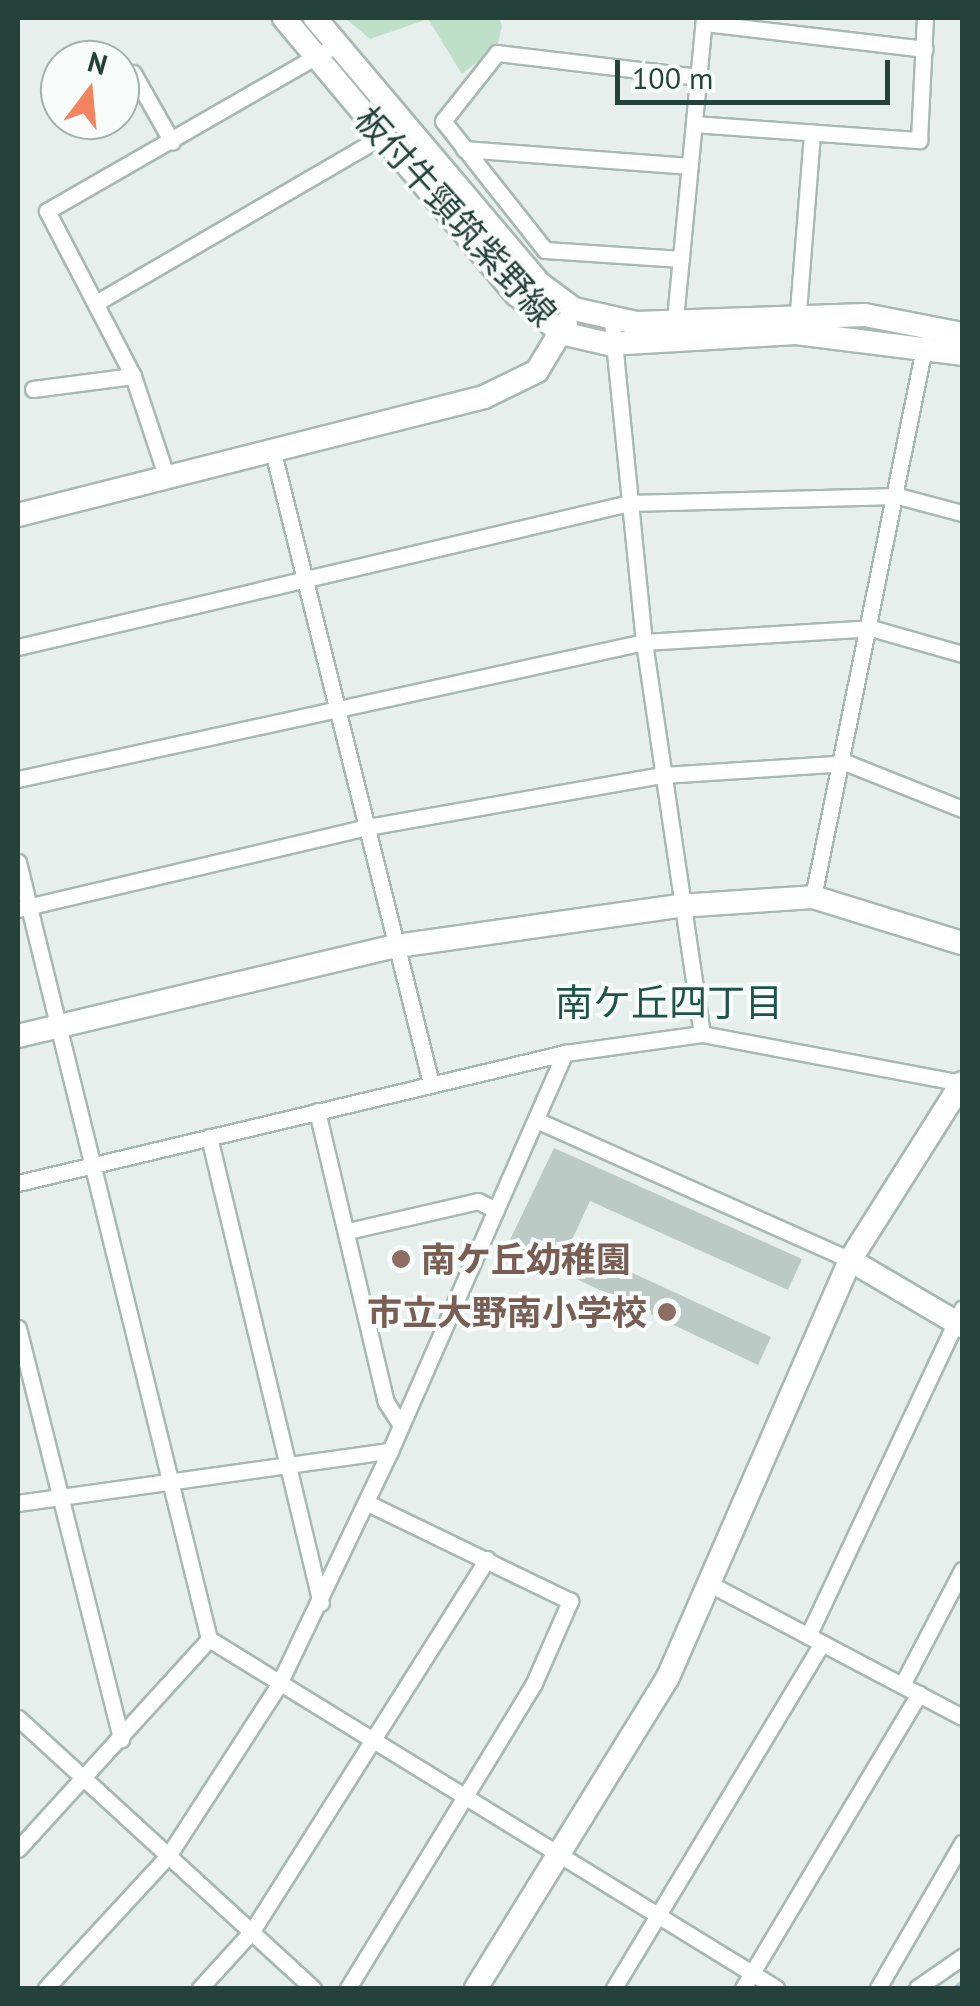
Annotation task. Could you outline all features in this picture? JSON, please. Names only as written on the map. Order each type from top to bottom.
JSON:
[{"type":"street","name":"板付牛頸筑紫野線","points":[[284,18],[327,51],[539,283],[610,333],[675,319],[797,322],[926,336],[962,334]]},
{"type":"street","name":"板付牛頸筑紫野線","points":[[315,18],[327,51],[384,136],[561,333],[797,322]]},
{"type":"street","points":[[694,124],[919,140],[926,18]]},
{"type":"street","points":[[675,319],[704,20],[924,49]]},
{"type":"street","points":[[167,478],[134,376],[101,300],[46,211],[327,51]]},
{"type":"street","points":[[680,259],[545,250],[443,121],[497,53],[698,77]]},
{"type":"street","points":[[140,85],[172,142]]},
{"type":"street","points":[[797,322],[812,133]]},
{"type":"street","points":[[101,300],[384,136]]},
{"type":"street","points":[[464,150],[688,166]]},
{"type":"street","points":[[18,515],[484,397],[537,371],[574,309]]},
{"type":"street","points":[[610,333],[644,642],[679,906],[702,1034]]},
{"type":"street","name":"板付牛頸筑紫野線","points":[[926,336],[962,354]]},
{"type":"street","points":[[814,897],[847,763],[926,336]]},
{"type":"street","points":[[33,389],[134,376]]},
{"type":"street","points":[[273,452],[431,1084]]},
{"type":"street","points":[[18,646],[304,574],[629,503],[898,496],[962,513]]},
{"type":"street","points":[[18,779],[336,703],[644,642],[871,628],[962,654]]},
{"type":"street","points":[[23,908],[367,827],[663,775],[847,763],[962,809]]},
{"type":"street","points":[[18,862],[23,908],[97,1162],[209,1639],[278,1686],[658,1918],[748,1981],[776,1988]]},
{"type":"street","points":[[18,1036],[396,946],[679,906],[814,897],[962,943]]},
{"type":"street","points":[[18,1183],[566,1052],[702,1034],[962,1083],[850,1260],[668,1677],[476,1988]]},
{"type":"street","points":[[46,1988],[168,1856],[278,1686],[367,1503],[566,1052]]},
{"type":"street","points":[[317,1111],[386,1402],[401,1425]]},
{"type":"street","points":[[536,1120],[850,1260],[960,1319],[815,1640],[658,1918],[614,1988]]},
{"type":"street","points":[[208,1137],[283,1465],[320,1603]]},
{"type":"street","points":[[348,1231],[478,1202],[496,1210]]},
{"type":"street","points":[[18,1328],[122,1738]]},
{"type":"street","points":[[18,1503],[390,1451]]},
{"type":"street","points":[[348,1988],[464,1799],[570,1601],[367,1503]]},
{"type":"street","points":[[200,1988],[252,1931],[487,1559]]},
{"type":"street","points":[[902,1685],[962,1570]]},
{"type":"street","points":[[708,1583],[962,1717]]},
{"type":"street","points":[[18,1849],[209,1639]]},
{"type":"street","points":[[748,1981],[919,1694]]},
{"type":"street","points":[[18,1718],[313,1988]]},
{"type":"street","points":[[878,1988],[962,1843]]},
{"type":"street","points":[[916,1988],[962,1956]]},
{"type":"green space","points":[[345,18],[499,18],[502,26],[492,70],[477,62],[462,74],[428,19],[370,39]]},
{"type":"building","points":[[554,1148],[802,1259],[788,1290],[590,1201],[570,1244],[771,1337],[758,1365],[507,1246]]},
{"type":"waterway","points":[[955,1988],[962,1982]]},
{"type":"place","name":"南ケ丘幼稚園","points":[[401,1259]]},
{"type":"place","name":"市立大野南小学校","points":[[667,1312]]},
{"type":"district","name":"南ケ丘四丁目","points":[[669,1002]]}]
